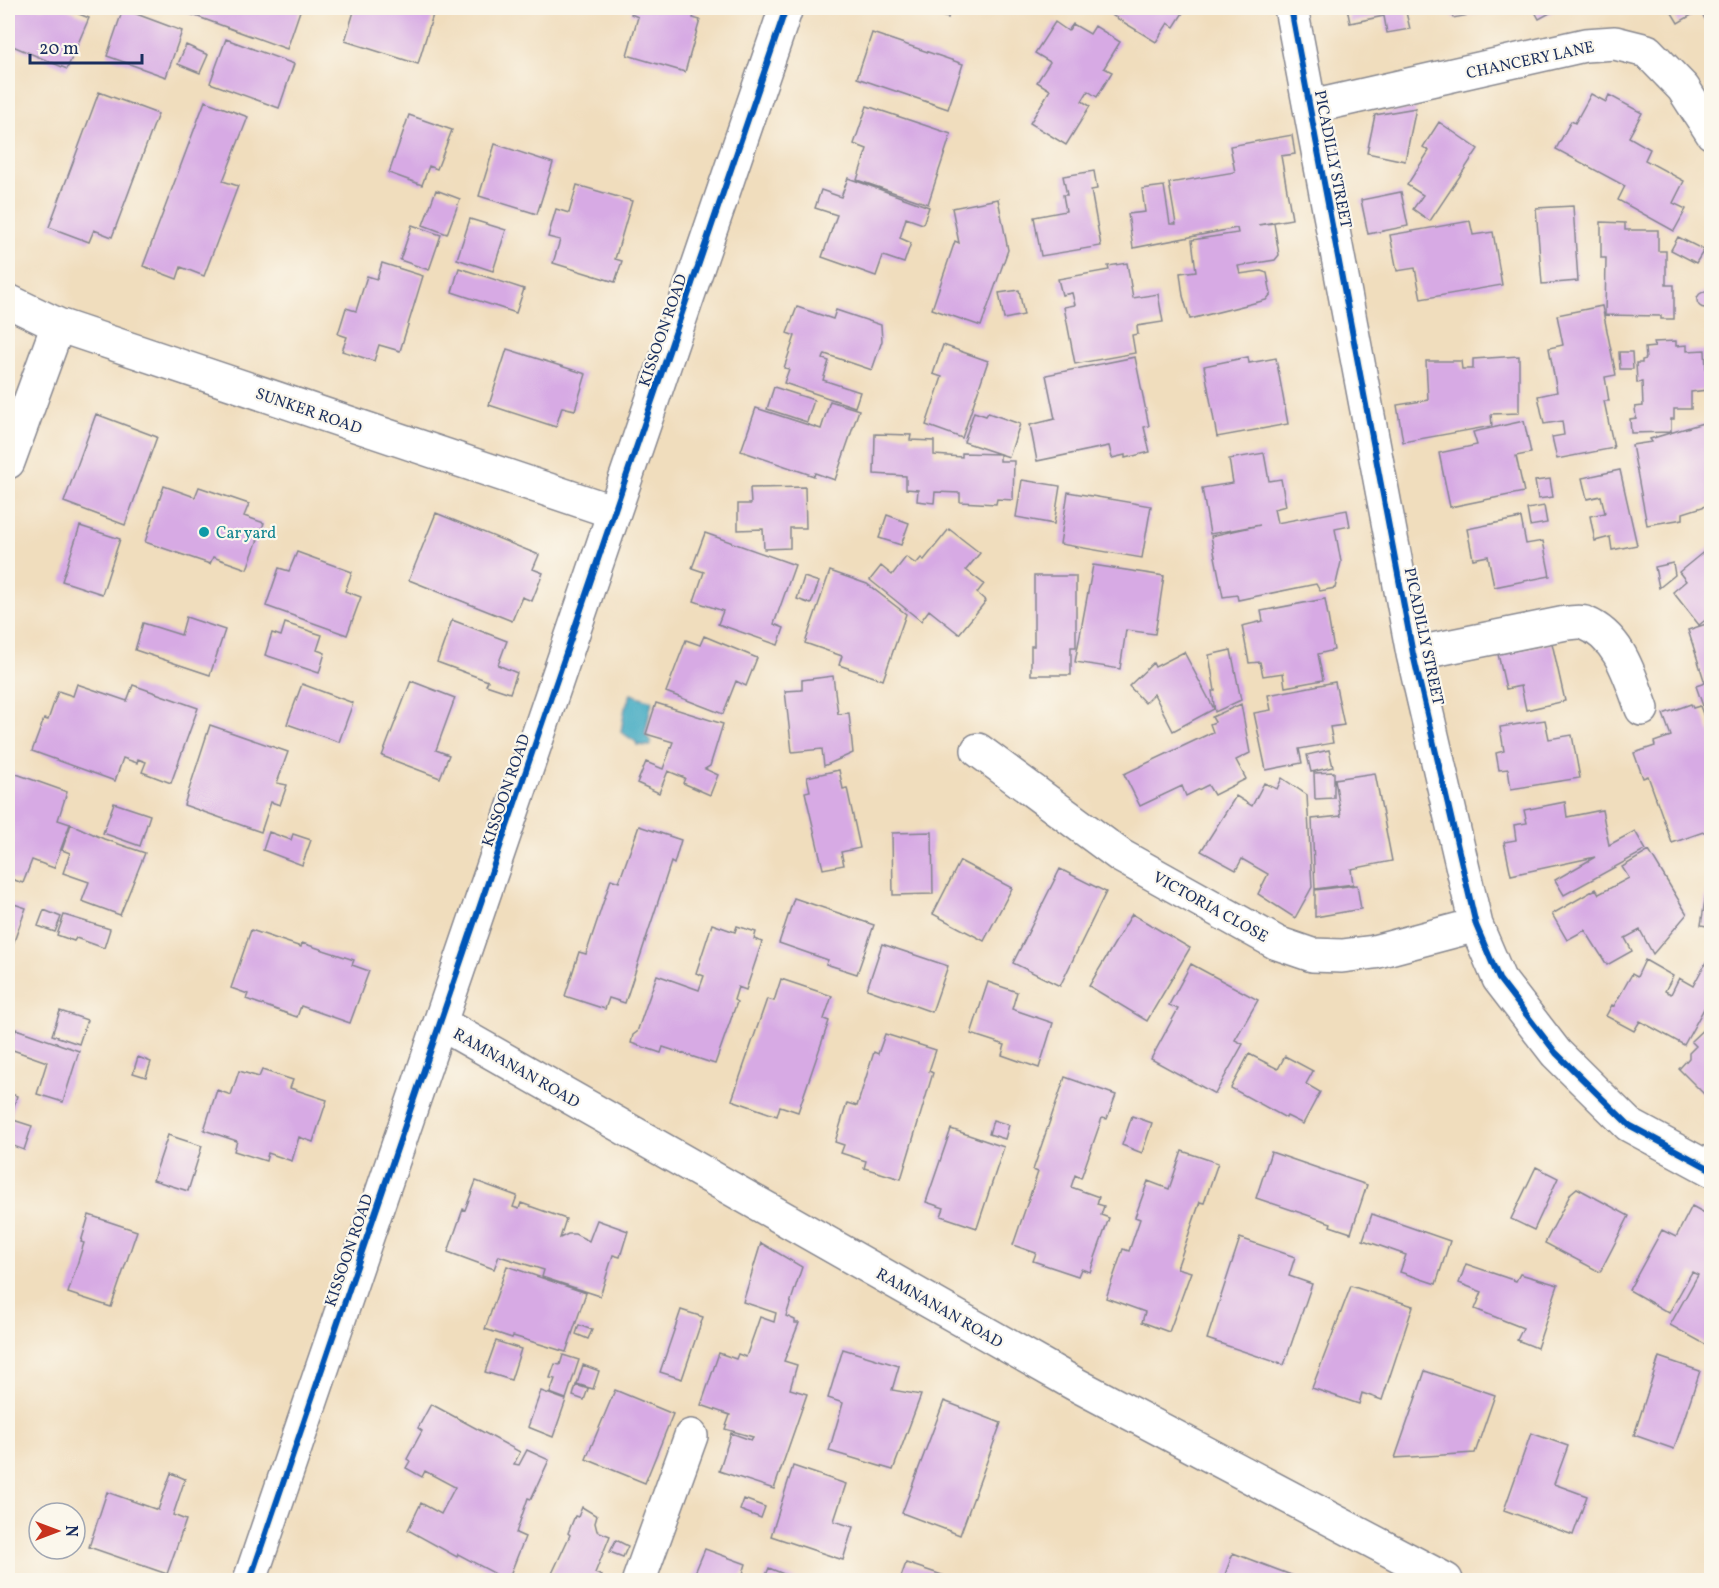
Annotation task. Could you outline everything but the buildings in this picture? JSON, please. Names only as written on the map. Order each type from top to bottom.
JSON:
[{"type":"street","name":"KISSOON ROAD","points":[[250,1581],[786,8]]},
{"type":"street","name":"PICADILLY STREET","points":[[1292,8],[1413,654],[1476,925],[1499,979],[1556,1053],[1629,1125],[1712,1170]]},
{"type":"street","name":"CHANCERY LANE","points":[[1311,106],[1584,45],[1615,43],[1647,51],[1683,88],[1712,133]]},
{"type":"street","name":"SUNKER ROAD","points":[[8,301],[58,325],[614,512]]},
{"type":"street","points":[[8,462],[58,325]]},
{"type":"street","points":[[1413,654],[1566,623],[1583,622],[1608,637],[1626,667],[1642,709]]},
{"type":"street","name":"VICTORIA CLOSE","points":[[978,750],[1121,856],[1277,943],[1312,955],[1342,956],[1374,952],[1476,925]]},
{"type":"street","name":"RAMNANAN ROAD","points":[[440,1023],[1075,1384],[1446,1581]]},
{"type":"street","points":[[639,1581],[691,1436]]},
{"type":"water","points":[[631,694],[652,701],[645,734],[651,742],[650,746],[637,745],[621,732],[625,708]]},
{"type":"cycle path","points":[[250,1580],[786,8]]},
{"type":"cycle path","points":[[1291,8],[1413,654],[1476,925],[1499,979],[1556,1053],[1629,1125],[1712,1170]]},
{"type":"place","name":"Car yard","points":[[204,532]]}]
